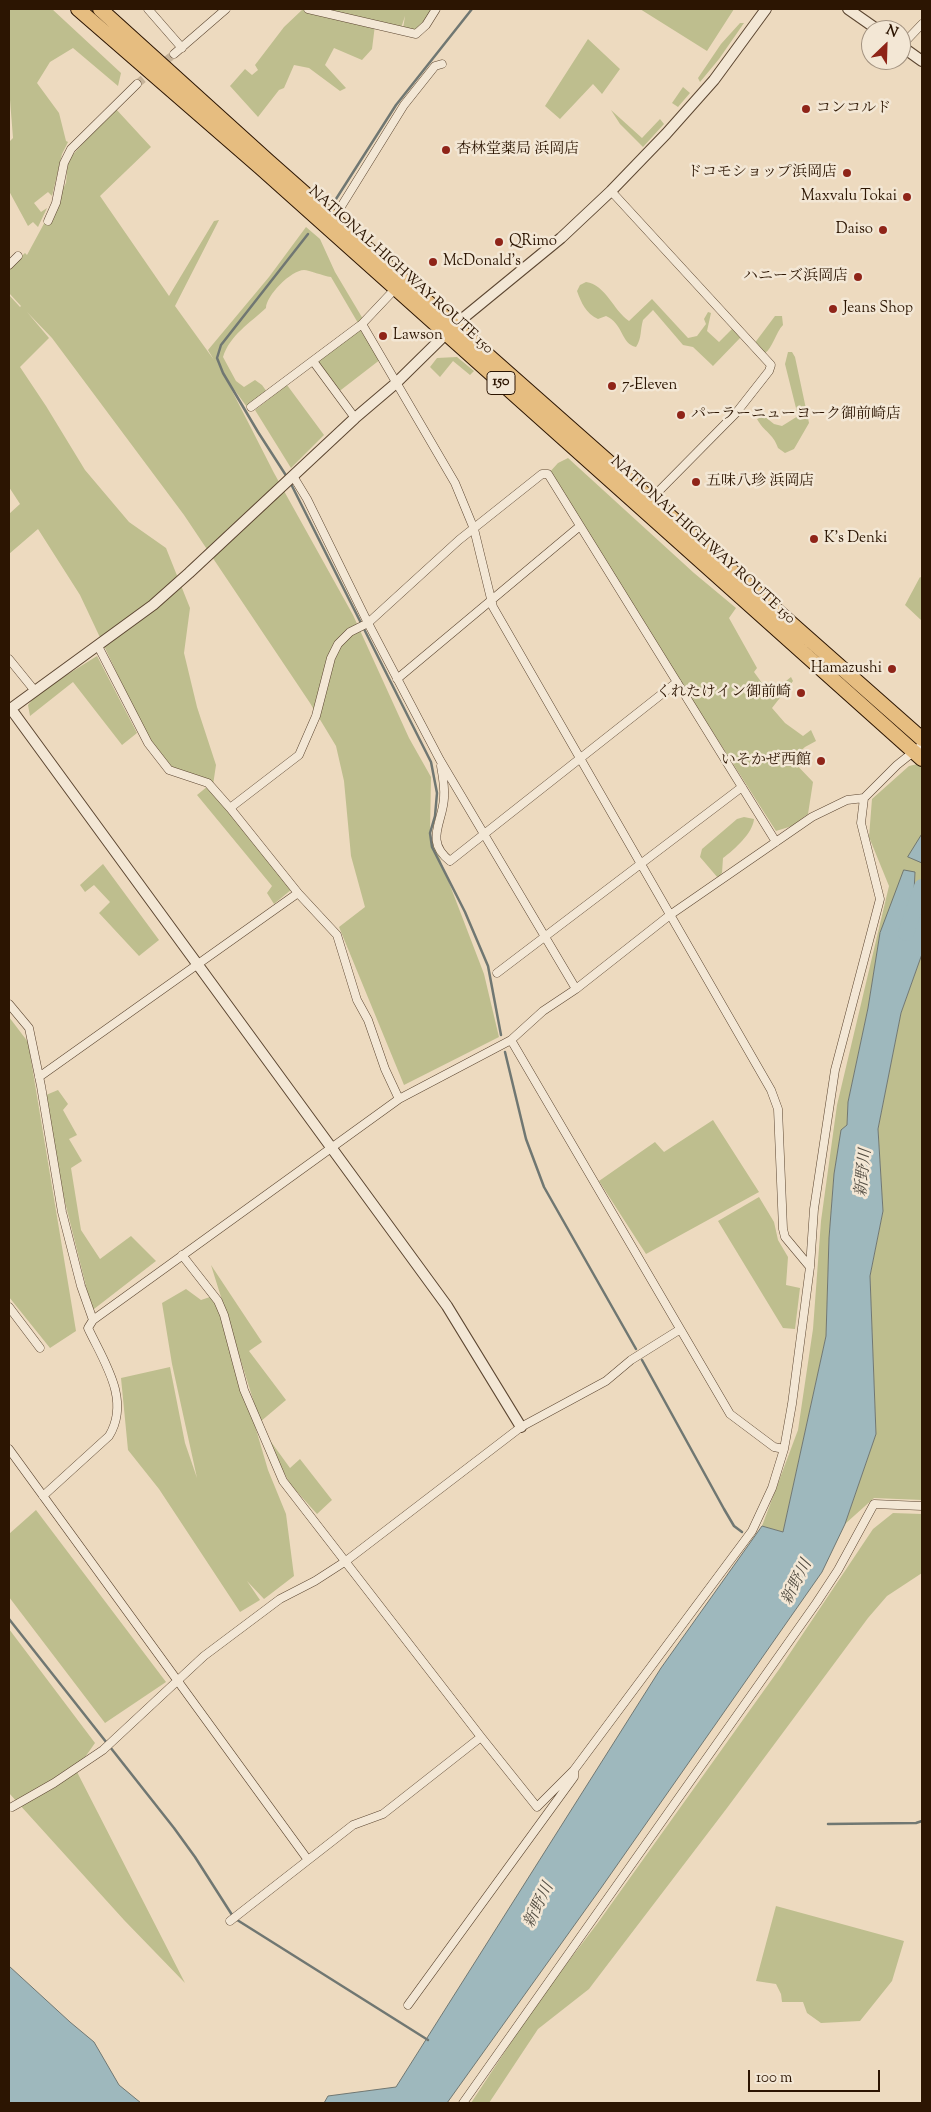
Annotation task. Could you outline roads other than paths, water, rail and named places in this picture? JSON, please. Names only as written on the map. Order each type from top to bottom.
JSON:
[{"type":"highway","name":"NATIONAL HIGHWAY ROUTE 150","points":[[78,9],[395,289],[451,329],[652,498],[922,739]]},
{"type":"highway","name":"NATIONAL HIGHWAY ROUTE 150","points":[[100,9],[334,218],[642,509],[919,752]]},
{"type":"street","points":[[148,9],[182,48]]},
{"type":"street","points":[[174,54],[226,9]]},
{"type":"street","points":[[308,9],[416,34],[426,25],[436,9]]},
{"type":"street","points":[[521,1427],[447,1306],[332,1146],[10,709],[153,605],[189,574],[355,418],[395,384],[451,329],[561,238],[611,191],[714,80],[766,9]]},
{"type":"street","points":[[848,9],[864,20]]},
{"type":"street","points":[[911,36],[922,24]]},
{"type":"street","points":[[911,53],[922,61]]},
{"type":"street","points":[[334,218],[404,105],[435,66],[442,64]]},
{"type":"street","points":[[48,221],[56,203],[66,156],[137,84]]},
{"type":"street","points":[[611,191],[770,365],[769,371],[736,413],[642,509]]},
{"type":"street","points":[[9,265],[18,256]]},
{"type":"street","points":[[251,407],[362,324],[395,289]]},
{"type":"street","points":[[362,324],[395,384],[415,414],[455,483],[474,529],[493,607],[771,1090],[778,1109],[784,1237],[810,1267]]},
{"type":"street","points":[[313,361],[355,418]]},
{"type":"street","points":[[230,808],[299,755],[316,716],[331,658],[338,644],[350,632],[368,623],[459,540],[542,474],[548,474],[776,842]]},
{"type":"street","points":[[293,476],[307,499],[368,623],[440,760],[576,989]]},
{"type":"street","points":[[397,679],[580,526]]},
{"type":"street","points":[[98,646],[148,743],[168,770],[208,783],[298,893],[337,935],[357,1000],[368,1020],[385,1069],[398,1099]]},
{"type":"street","points":[[9,659],[35,691]]},
{"type":"street","points":[[440,760],[444,778],[444,800],[435,834],[443,856],[450,861],[677,682]]},
{"type":"street","points":[[182,1255],[218,1301],[224,1315],[244,1390],[284,1481],[480,1738],[536,1807],[574,1770],[752,1531],[772,1488],[784,1450],[792,1404],[810,1267],[814,1210],[835,1070],[880,900],[861,823],[864,798],[873,787],[919,752]]},
{"type":"street","points":[[497,973],[742,788]]},
{"type":"street","points":[[43,1496],[109,1436],[116,1425],[118,1407],[116,1386],[88,1328],[93,1320],[398,1099],[511,1040],[543,1010],[576,989],[670,915],[812,817],[847,800],[864,798]]},
{"type":"street","points":[[39,1077],[298,893]]},
{"type":"street","points":[[9,1004],[29,1028],[62,1212],[93,1320]]},
{"type":"street","points":[[511,1040],[679,1330],[730,1414],[774,1447],[784,1450]]},
{"type":"street","points":[[9,1307],[40,1348]]},
{"type":"street","points":[[12,1806],[54,1783],[103,1750],[204,1656],[280,1599],[315,1581],[346,1561],[521,1427],[606,1381],[631,1360],[679,1330]]},
{"type":"street","points":[[9,1449],[308,1860]]},
{"type":"street","points":[[462,2103],[817,1602],[838,1570],[874,1504],[922,1506]]},
{"type":"street","points":[[230,1921],[353,1825],[383,1814],[480,1738]]},
{"type":"street","points":[[408,2005],[574,1777],[574,1770]]},
{"type":"water","points":[[922,834],[922,863],[908,857]]},
{"type":"water","points":[[904,870],[915,872],[912,934],[922,909],[922,954],[901,1013],[878,1129],[883,1211],[870,1276],[876,1434],[845,1524],[822,1572],[601,1888],[447,2103],[324,2103],[328,2096],[396,2087],[661,1668],[762,1526],[783,1532],[826,1336],[829,1238],[834,1174],[841,1130],[847,1125],[848,1102],[868,1008],[880,933]]},
{"type":"water","points":[[9,1966],[94,2042],[119,2085],[141,2103],[9,2103]]},
{"type":"waterway","points":[[336,199],[396,105],[472,9]]},
{"type":"waterway","points":[[287,477],[223,373],[217,358],[221,345],[308,234]]},
{"type":"waterway","points":[[290,482],[431,762],[437,793],[435,816],[430,833],[432,847],[465,912],[488,966],[501,1035]]},
{"type":"waterway","name":"新野川","points":[[906,933],[922,887]]},
{"type":"waterway","points":[[505,1052],[526,1139],[544,1187],[636,1349]]},
{"type":"waterway","points":[[642,1360],[724,1509],[734,1526],[742,1532]]},
{"type":"waterway","points":[[9,1619],[174,1828],[234,1918],[428,2040]]},
{"type":"waterway","points":[[828,1824],[916,1823],[922,1821]]},
{"type":"tunnel","points":[[137,84],[174,54]]},
{"type":"place","name":"コンコルド","points":[[806,109]]},
{"type":"place","name":"杏林堂薬局 浜岡店","points":[[446,150]]},
{"type":"place","name":"ドコモショップ浜岡店","points":[[847,173]]},
{"type":"place","name":"Maxvalu Tokai","points":[[907,197]]},
{"type":"place","name":"Daiso","points":[[883,230]]},
{"type":"place","name":"QRimo","points":[[499,242]]},
{"type":"place","name":"McDonald's","points":[[433,262]]},
{"type":"place","name":"ハニーズ浜岡店","points":[[858,277]]},
{"type":"place","name":"Jeans Shop","points":[[833,309]]},
{"type":"place","name":"Lawson","points":[[383,336]]},
{"type":"place","name":"7-Eleven","points":[[612,386]]},
{"type":"place","name":"パーラーニューヨーク御前崎店","points":[[681,415]]},
{"type":"place","name":"五味八珍 浜岡店","points":[[696,482]]},
{"type":"place","name":"K's Denki","points":[[814,539]]},
{"type":"place","name":"Hamazushi","points":[[892,669]]},
{"type":"place","name":"くれたけイン御前崎","points":[[801,693]]},
{"type":"place","name":"いそかぜ西館","points":[[821,761]]}]
